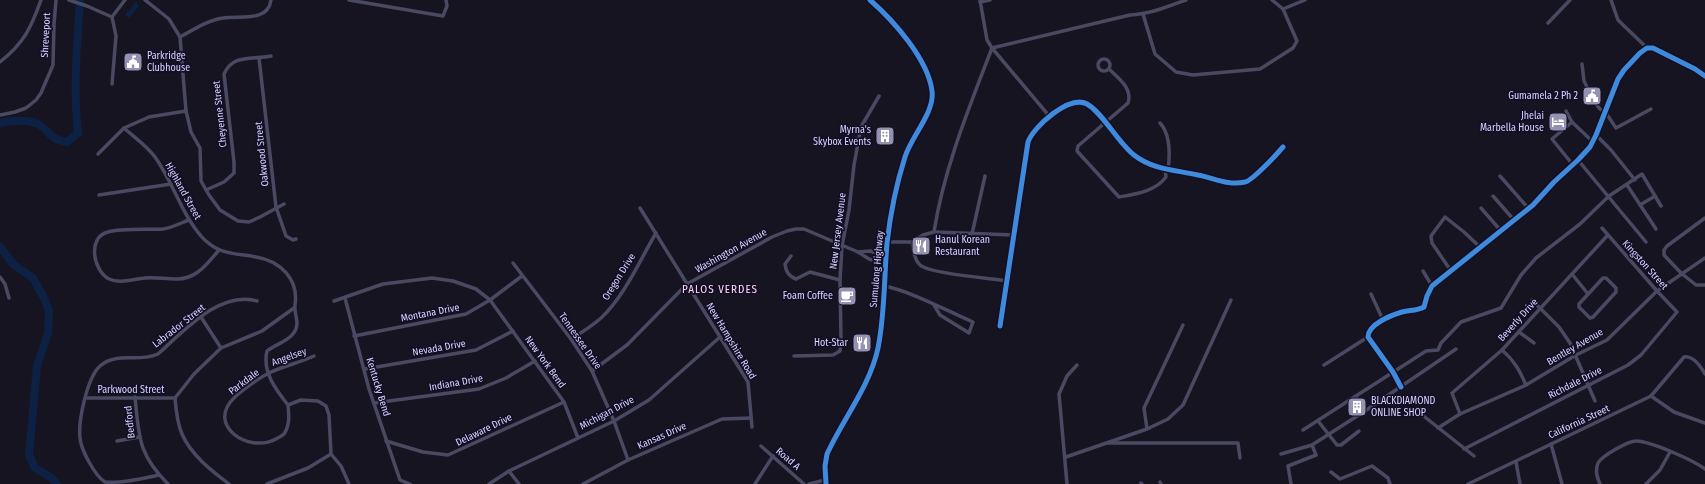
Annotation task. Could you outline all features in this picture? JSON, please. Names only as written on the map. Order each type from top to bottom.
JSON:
[{"type":"main road","name":"Sumulong Highway","points":[[826,482],[825,466],[827,454],[873,366],[878,347],[886,256],[894,204],[905,157],[929,110],[932,95],[927,75],[911,47],[886,15],[870,0]]},
{"type":"street","points":[[0,62],[13,52],[28,34],[41,0]]},
{"type":"street","name":"Shreveport","points":[[0,115],[26,108],[36,100],[41,93],[53,65],[56,0]]},
{"type":"street","points":[[70,0],[112,17]]},
{"type":"street","points":[[112,84],[116,36],[112,17],[125,0]]},
{"type":"street","points":[[144,0],[168,19],[180,37],[186,111],[191,132],[200,148],[201,181],[206,190],[220,210],[238,221],[249,222],[284,204]]},
{"type":"street","points":[[180,37],[207,23],[223,18],[254,17],[262,14],[270,5],[271,0]]},
{"type":"street","points":[[349,0],[443,16],[447,6],[446,0]]},
{"type":"street","points":[[990,0],[980,1],[987,40],[1050,117]]},
{"type":"street","points":[[992,48],[1130,15],[1143,14],[1186,0]]},
{"type":"street","points":[[1143,14],[1155,54],[1176,72],[1194,76],[1260,69],[1293,48],[1297,41],[1283,9],[1272,0]]},
{"type":"street","points":[[1283,9],[1305,0]]},
{"type":"street","points":[[1548,23],[1570,0]]},
{"type":"street","points":[[1611,0],[1620,21],[1647,48]]},
{"type":"street","points":[[934,232],[938,207],[946,175],[992,48]]},
{"type":"street","points":[[1324,365],[1368,337],[1370,331],[1383,320],[1402,312],[1424,307],[1426,296],[1432,286],[1481,248],[1528,208],[1573,165],[1593,142],[1606,113],[1618,79],[1634,59],[1647,48],[1653,48],[1671,56],[1695,68],[1705,76]]},
{"type":"street","name":"Cheyenne Street","points":[[206,190],[224,182],[234,173],[224,74],[228,66],[234,60],[271,56]]},
{"type":"street","name":"Oakwood Street","points":[[260,58],[276,207],[286,236],[293,240],[296,239]]},
{"type":"street","points":[[1582,64],[1584,81],[1600,109],[1606,113],[1616,128],[1651,109]]},
{"type":"street","points":[[1108,69],[1125,85],[1129,94],[1129,99],[1126,106],[1078,146],[1076,150],[1117,197],[1145,191],[1161,184],[1166,177],[1168,141],[1166,129],[1160,123]]},
{"type":"street","name":"New Jersey Avenue","points":[[794,356],[832,355],[840,351],[840,280],[842,246],[849,210],[854,165],[862,127],[879,96]]},
{"type":"street","points":[[1000,326],[1028,142],[1034,130],[1069,104],[1079,102],[1089,105],[1133,155],[1144,162],[1167,170],[1199,175],[1218,182],[1233,184],[1247,182],[1283,147]]},
{"type":"street","points":[[98,154],[124,128],[149,117],[186,111]]},
{"type":"street","points":[[1566,111],[1572,122],[1593,142]]},
{"type":"street","points":[[1572,122],[1552,139],[1573,165]]},
{"type":"street","name":"Highland Street","points":[[124,128],[154,156],[171,184],[189,220],[202,237],[219,250],[257,257],[278,265],[292,280],[297,296],[294,308],[297,325],[294,332],[285,342],[267,351],[266,357],[268,373]]},
{"type":"street","points":[[1596,135],[1611,150],[1635,180]]},
{"type":"street","points":[[1578,160],[1646,242]]},
{"type":"street","points":[[1303,430],[1426,351],[1438,350],[1441,343],[1461,322],[1501,308],[1521,275],[1536,258],[1580,224],[1609,196],[1642,174],[1661,206]]},
{"type":"street","points":[[972,234],[985,176]]},
{"type":"street","points":[[1500,176],[1528,208]]},
{"type":"street","points":[[99,194],[171,184]]},
{"type":"street","points":[[1627,185],[1656,229]]},
{"type":"street","points":[[1494,196],[1514,220]]},
{"type":"street","points":[[1640,205],[1655,196]]},
{"type":"street","name":"New Hampshire Road","points":[[640,208],[748,382],[752,427]]},
{"type":"street","points":[[1481,208],[1501,231]]},
{"type":"street","points":[[1451,271],[1432,243],[1431,236],[1445,217],[1481,248]]},
{"type":"street","points":[[1705,218],[1667,246],[1664,250],[1664,255],[1681,273],[1696,285],[1705,285]]},
{"type":"street","points":[[189,220],[165,228],[107,232],[98,240],[95,247],[95,259],[98,267],[108,278],[118,282],[146,278],[178,280],[191,276],[202,270],[219,250]]},
{"type":"street","name":"Kingston Street","points":[[1602,228],[1607,236],[1677,312]]},
{"type":"street","name":"Washington Avenue","points":[[592,371],[627,345],[687,284],[787,230],[804,229],[858,252],[869,259],[886,264]]},
{"type":"street","points":[[888,242],[912,242],[923,235],[934,232],[1014,235]]},
{"type":"street","name":"Oregon Drive","points":[[571,339],[589,328],[602,317],[619,296],[656,233]]},
{"type":"street","name":"Beverly Drive","points":[[1460,414],[1452,393],[1502,350],[1607,236]]},
{"type":"street","points":[[912,242],[914,255],[919,265],[931,271],[1008,280]]},
{"type":"street","name":"Washington Avenue","points":[[858,252],[870,251],[886,256]]},
{"type":"street","points":[[791,256],[785,264],[786,271],[790,277],[796,279],[810,272],[840,280]]},
{"type":"street","name":"Bentley Avenue","points":[[1438,428],[1460,414],[1526,385],[1576,355],[1607,340],[1657,291],[1681,273],[1705,258]]},
{"type":"street","name":"Tennessee Drive","points":[[512,263],[571,339],[592,371],[614,421],[628,460]]},
{"type":"street","points":[[1424,271],[1432,286]]},
{"type":"street","points":[[1572,274],[1588,294]]},
{"type":"street","name":"Montana Drive","points":[[354,336],[466,314],[490,300],[522,276]]},
{"type":"street","points":[[0,277],[5,284],[9,298]]},
{"type":"street","points":[[334,302],[383,284],[432,278],[453,281],[476,289],[490,300]]},
{"type":"street","points":[[1605,278],[1616,288],[1616,292],[1591,318],[1579,307],[1580,302],[1588,294],[1605,278]]},
{"type":"street","points":[[884,286],[894,288],[934,305],[973,322],[969,333],[940,315],[934,305]]},
{"type":"street","points":[[1370,294],[1383,320]]},
{"type":"street","name":"Labrador Street","points":[[159,475],[124,484],[111,484],[104,481],[94,469],[82,450],[80,437],[86,398],[95,371],[102,365],[116,358],[150,358],[158,354],[201,317],[228,301],[249,298],[257,301]]},
{"type":"street","name":"Kentucky Bend","points":[[345,298],[354,336],[386,441],[400,480],[410,484]]},
{"type":"street","name":"New York Bend","points":[[490,300],[564,402],[578,438]]},
{"type":"street","points":[[1066,457],[1147,429],[1168,419],[1183,405],[1231,300]]},
{"type":"street","points":[[1532,300],[1559,327],[1576,355],[1587,386],[1595,401]]},
{"type":"street","points":[[229,484],[199,458],[182,435],[177,417],[176,398],[194,374],[221,348],[262,331],[294,308]]},
{"type":"street","name":"Richdale Drive","points":[[1464,448],[1628,365],[1641,355],[1677,312]]},
{"type":"street","points":[[201,317],[221,348]]},
{"type":"street","points":[[1147,429],[1144,408],[1183,325]]},
{"type":"street","name":"Nevada Drive","points":[[364,369],[476,350],[513,331]]},
{"type":"street","points":[[1519,332],[1534,343]]},
{"type":"street","name":"Michigan Drive","points":[[489,484],[509,471],[614,421],[649,400],[720,337]]},
{"type":"street","points":[[1368,337],[1393,372],[1401,387]]},
{"type":"street","points":[[1281,454],[1312,445],[1456,349]]},
{"type":"street","points":[[1502,350],[1510,356],[1517,366],[1526,385]]},
{"type":"street","name":"Angelsey","points":[[268,373],[314,356]]},
{"type":"street","name":"California Street","points":[[1468,484],[1651,396],[1684,357],[1688,356],[1692,358],[1705,374]]},
{"type":"street","name":"Indiana Drive","points":[[374,403],[479,389],[506,378],[535,361]]},
{"type":"street","points":[[1067,484],[1066,457],[1059,394],[1067,376],[1076,365]]},
{"type":"street","points":[[268,373],[276,390],[288,405],[301,400],[318,400],[326,406],[329,415],[331,454],[341,466],[348,484]]},
{"type":"street","name":"Parkdale","points":[[268,373],[234,398],[225,411],[225,424],[234,434],[244,441],[257,444],[270,442],[283,435],[289,422],[288,405]]},
{"type":"street","points":[[1651,396],[1674,412],[1705,423]]},
{"type":"street","name":"Bedford","points":[[136,397],[139,438],[146,457],[159,475],[168,484]]},
{"type":"street","points":[[1356,397],[1365,411]]},
{"type":"street","name":"Parkwood Street","points":[[86,398],[176,398]]},
{"type":"street","name":"Delaware Drive","points":[[386,441],[423,452],[448,455],[564,402]]},
{"type":"street","points":[[1416,410],[1474,456]]},
{"type":"street","name":"Kansas Drive","points":[[583,484],[628,460],[722,419],[751,418]]},
{"type":"street","points":[[1318,421],[1335,445],[1339,445],[1359,431]]},
{"type":"street","points":[[117,441],[139,438]]},
{"type":"street","points":[[1600,484],[1596,474],[1599,462],[1604,457],[1625,444],[1636,441],[1648,443],[1670,452],[1700,466],[1705,470]]},
{"type":"street","points":[[1105,443],[1238,442],[1240,458]]},
{"type":"street","points":[[1551,444],[1562,484]]},
{"type":"street","points":[[1291,484],[1288,466],[1316,455],[1312,445]]},
{"type":"street","name":"Road A","points":[[761,446],[804,484]]},
{"type":"street","points":[[1646,484],[1660,470],[1670,452]]},
{"type":"street","points":[[267,484],[308,468],[331,454]]},
{"type":"street","points":[[755,484],[773,456]]},
{"type":"street","points":[[1516,462],[1520,484]]},
{"type":"street","points":[[1331,472],[1340,479],[1372,466],[1388,478],[1390,484]]},
{"type":"street","points":[[509,471],[519,484]]},
{"type":"street","points":[[809,484],[826,482]]},
{"type":"water","points":[[136,2],[139,6],[129,18],[125,15]]},
{"type":"waterway","points":[[0,123],[18,121],[31,122],[43,127],[51,136],[67,142],[78,133],[76,83],[80,0]]},
{"type":"waterway","points":[[0,247],[14,265],[33,278],[49,311],[48,333],[37,366],[29,455],[35,468],[52,478],[57,484]]},
{"type":"cycle path","points":[[826,484],[825,466],[827,454],[863,389],[878,348],[883,309],[887,243],[892,211],[905,157],[926,116],[932,99],[929,79],[917,53],[899,29],[870,0]]},
{"type":"cycle path","points":[[1401,387],[1393,372],[1368,337],[1369,332],[1376,324],[1392,315],[1424,307],[1432,286],[1533,205],[1554,182],[1578,160],[1590,147],[1596,135],[1618,79],[1624,70],[1640,53],[1647,48],[1653,48],[1695,69],[1705,76]]},
{"type":"cycle path","points":[[1000,326],[1028,142],[1037,128],[1062,108],[1080,102],[1087,104],[1099,114],[1128,150],[1149,164],[1165,169],[1227,182],[1245,182],[1264,167],[1283,147]]},
{"type":"place","name":"Parkridge Clubhouse","points":[[133,62]]},
{"type":"place","name":"Gumamela 2 Ph 2","points":[[1592,96]]},
{"type":"place","name":"Jhelai Marbella House","points":[[1558,122]]},
{"type":"place","name":"Myrna's Skybox Events","points":[[885,136]]},
{"type":"place","name":"Hanul Korean Restaurant","points":[[921,246]]},
{"type":"place","name":"Foam Coffee","points":[[847,296]]},
{"type":"place","name":"Hot-Star","points":[[862,343]]},
{"type":"place","name":"BLACKDIAMOND ONLINE SHOP","points":[[1357,407]]},
{"type":"district","name":"PALOS VERDES","points":[[720,289]]}]
